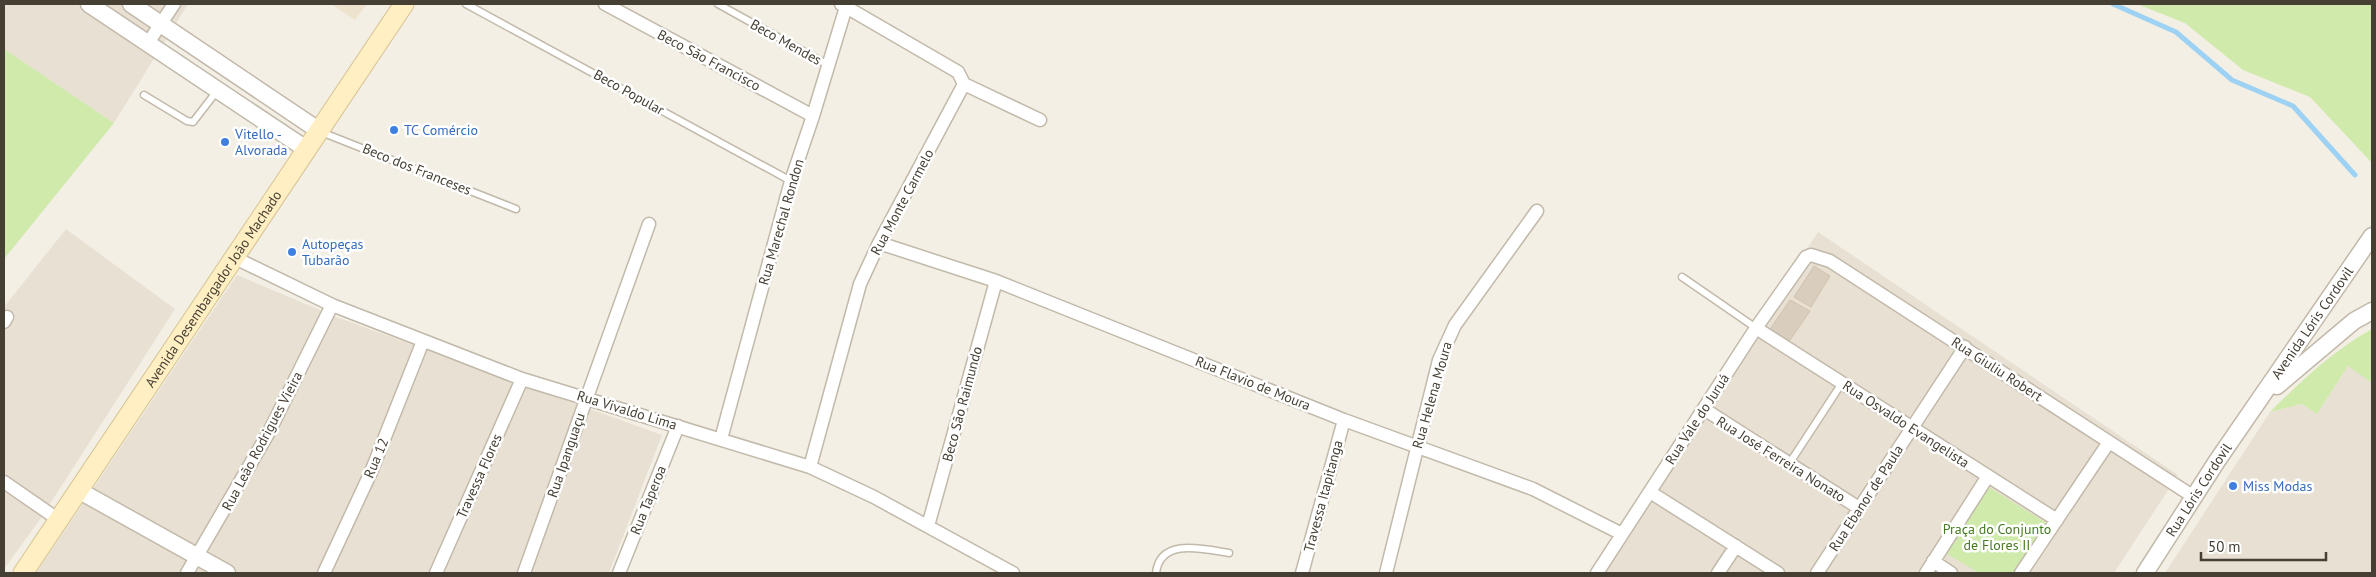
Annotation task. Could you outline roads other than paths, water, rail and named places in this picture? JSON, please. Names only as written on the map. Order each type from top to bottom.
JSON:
[{"type":"main road","name":"Avenida Desembargador João Machado","points":[[22,573],[404,4]]},
{"type":"street","points":[[89,4],[306,149]]},
{"type":"street","points":[[131,4],[318,130]]},
{"type":"street","points":[[148,43],[174,4]]},
{"type":"street","name":"Beco São Francisco","points":[[605,4],[814,116]]},
{"type":"street","points":[[843,5],[958,72],[964,84],[1040,120]]},
{"type":"street","name":"Rua Marechal Rondon","points":[[721,439],[791,181],[814,116],[843,5]]},
{"type":"street","name":"Rua Monte Carmelo","points":[[810,468],[860,284],[879,243],[964,84]]},
{"type":"street","name":"Rua Helena Moura","points":[[1386,573],[1416,445],[1446,341],[1455,325],[1536,211]]},
{"type":"street","name":"Rua Ipanguaçu","points":[[524,573],[649,224]]},
{"type":"street","name":"Avenida Lóris Cordovil","points":[[2254,409],[2372,236]]},
{"type":"street","name":"Rua Flavio de Moura","points":[[879,243],[996,282],[1344,420],[1533,489],[1622,534]]},
{"type":"street","name":"Rua Giuliu Robert","points":[[1799,267],[1810,255],[1830,261],[2194,497]]},
{"type":"street","name":"Rua Vivaldo Lima","points":[[235,258],[332,305],[522,379],[810,468],[928,526],[1013,573]]},
{"type":"street","name":"Rua Vale do Juruá","points":[[1597,573],[1756,328],[1799,267]]},
{"type":"street","name":"Beco São Raimundo","points":[[928,526],[996,282]]},
{"type":"street","name":"Rua Leão Rodrigues Vieira","points":[[187,573],[198,558],[269,432],[332,305]]},
{"type":"street","points":[[2254,409],[2294,371],[2348,326],[2372,311]]},
{"type":"street","name":"Rua Osvaldo Evangelista","points":[[1756,328],[2057,520]]},
{"type":"street","name":"Rua 12","points":[[324,573],[371,472],[423,341]]},
{"type":"street","name":"Rua Ebanor de Paula","points":[[1817,573],[1965,347]]},
{"type":"street","name":"Travessa Flores","points":[[436,573],[522,379]]},
{"type":"street","name":"Rua José Ferreira Nonato","points":[[1704,409],[1859,508]]},
{"type":"street","name":"Rua Lóris Cordovil","points":[[2145,573],[2254,409]]},
{"type":"street","name":"Travessa Itapitanga","points":[[1302,573],[1344,420]]},
{"type":"street","name":"Rua Taperoa","points":[[619,573],[678,426]]},
{"type":"street","points":[[2021,573],[2109,442]]},
{"type":"street","points":[[1926,573],[1988,476]]},
{"type":"street","points":[[4,482],[59,520]]},
{"type":"street","points":[[78,490],[227,573]]},
{"type":"street","points":[[1650,492],[1778,573]]},
{"type":"street","points":[[1718,573],[1736,546]]},
{"type":"street","points":[[1933,561],[1951,573]]},
{"type":"lane","name":"Beco Popular","points":[[466,4],[791,181]]},
{"type":"lane","name":"Beco Mendes","points":[[718,4],[828,65]]},
{"type":"lane","points":[[144,94],[187,121],[193,122],[218,90]]},
{"type":"lane","name":"Beco dos Franceses","points":[[318,130],[516,209]]},
{"type":"lane","points":[[1682,277],[1756,328]]},
{"type":"lane","points":[[1789,464],[1842,383]]},
{"type":"lane","points":[[1156,573],[1157,567],[1166,554],[1177,548],[1194,547],[1228,553]]},
{"type":"waterway","points":[[2113,4],[2176,32],[2232,80],[2293,106],[2355,175]]},
{"type":"place","name":"TC Comércio","points":[[394,130]]},
{"type":"place","name":"Vitello - Alvorada","points":[[225,142]]},
{"type":"place","name":"Autopeças Tubarão","points":[[292,252]]},
{"type":"place","name":"Miss Modas","points":[[2233,486]]},
{"type":"park label","name":"Praça do Conjunto de Flores II","points":[[1997,538]]}]
